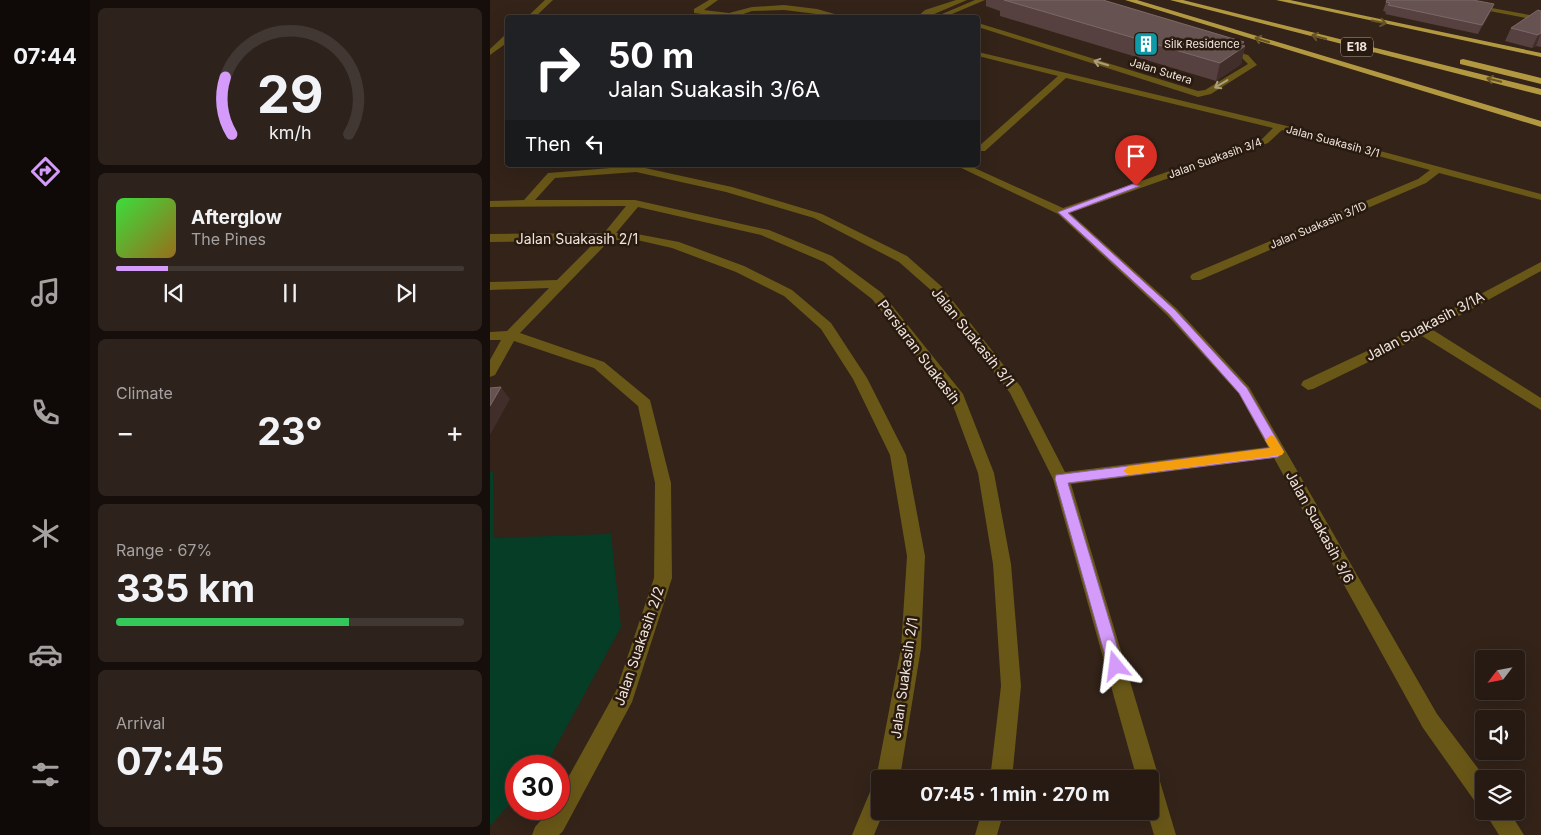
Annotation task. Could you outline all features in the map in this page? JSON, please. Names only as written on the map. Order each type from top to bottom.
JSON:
[{"type":"highway","points":[[1129,0],[1541,124]]},
{"type":"highway","name":"E18","points":[[1174,0],[1541,92]]},
{"type":"highway","name":"E18","points":[[1212,0],[1428,54]]},
{"type":"highway","points":[[1280,0],[1541,55]]},
{"type":"highway","points":[[1475,42],[1541,59]]},
{"type":"highway","points":[[1456,61],[1541,80]]},
{"type":"highway","points":[[1410,84],[1541,118]]},
{"type":"street","points":[[532,15],[549,0]]},
{"type":"street","points":[[714,0],[697,11],[719,15]]},
{"type":"street","points":[[754,0],[769,7]]},
{"type":"street","points":[[926,15],[963,0]]},
{"type":"street","points":[[948,15],[946,14],[947,12],[982,0]]},
{"type":"street","points":[[1436,0],[1457,2],[1541,19]]},
{"type":"street","points":[[728,15],[747,9],[769,7],[812,9],[835,15]]},
{"type":"street","name":"Jalan Sutera","points":[[980,26],[1198,94],[1208,92],[1253,65],[1251,60],[1245,56],[1217,48]]},
{"type":"street","points":[[490,53],[505,40]]},
{"type":"street","name":"Jalan Suakasih 3/1","points":[[980,54],[1280,127],[1541,197]]},
{"type":"street","points":[[981,149],[1065,74]]},
{"type":"street","name":"Jalan Suakasih 3/4","points":[[1062,212],[1265,141],[1280,127]]},
{"type":"street","name":"Jalan Suakasih 3/1","points":[[527,204],[542,183],[552,175],[566,172],[639,167],[728,189],[818,216],[903,259],[936,289],[1016,391],[1061,479],[1145,770]]},
{"type":"street","name":"Jalan Suakasih 3/6","points":[[964,167],[1062,212],[1172,312],[1244,391],[1430,721],[1475,783]]},
{"type":"street","name":"Jalan Suakasih 3/1D","points":[[1196,277],[1422,180],[1438,169]]},
{"type":"street","points":[[490,372],[511,335],[607,236],[635,203]]},
{"type":"street","name":"Persiaran Suakasih","points":[[490,204],[635,203],[765,232],[828,259],[877,296],[958,398],[986,473],[1002,564],[1011,686],[1001,770]]},
{"type":"street","name":"Jalan Suakasih 2/1","points":[[490,238],[637,237],[675,245],[740,269],[788,293],[826,326],[860,378],[898,455],[916,556],[911,648],[890,770]]},
{"type":"street","name":"Jalan Suakasih 3/1A","points":[[1308,385],[1423,330],[1538,271]]},
{"type":"street","points":[[490,286],[559,284]]},
{"type":"street","points":[[1423,330],[1541,405]]},
{"type":"street","name":"Jalan Suakasih 2/2","points":[[490,336],[511,335],[599,365],[645,404],[664,483],[663,578],[625,695],[555,823],[543,835]]},
{"type":"street","points":[[1061,479],[1278,452]]},
{"type":"street","points":[[1159,815],[1165,835]]},
{"type":"street","points":[[863,835],[871,816]]},
{"type":"street","points":[[986,835],[990,820]]},
{"type":"street","points":[[1502,820],[1513,835]]},
{"type":"green space","points":[[490,472],[493,472],[494,538],[611,534],[621,627],[551,755],[505,755],[505,809],[490,826]]},
{"type":"building","points":[[1004,0],[1103,0],[1244,42],[1239,45],[1245,46],[1220,63]]},
{"type":"building","points":[[1387,0],[1473,0],[1494,4],[1482,25],[1388,5],[1390,3],[1386,2]]},
{"type":"building","points":[[1538,10],[1541,11],[1541,33],[1538,35],[1511,28]]},
{"type":"building","points":[[501,387],[490,406],[490,388]]},
{"type":"slow traffic","points":[[1129,471],[1278,452],[1271,440]]},
{"type":"place","name":"Silk Residence","points":[[1146,44]]},
{"type":"route","points":[[1116,666],[1061,479],[1278,452],[1244,391],[1172,312],[1062,212],[1136,186]]}]
